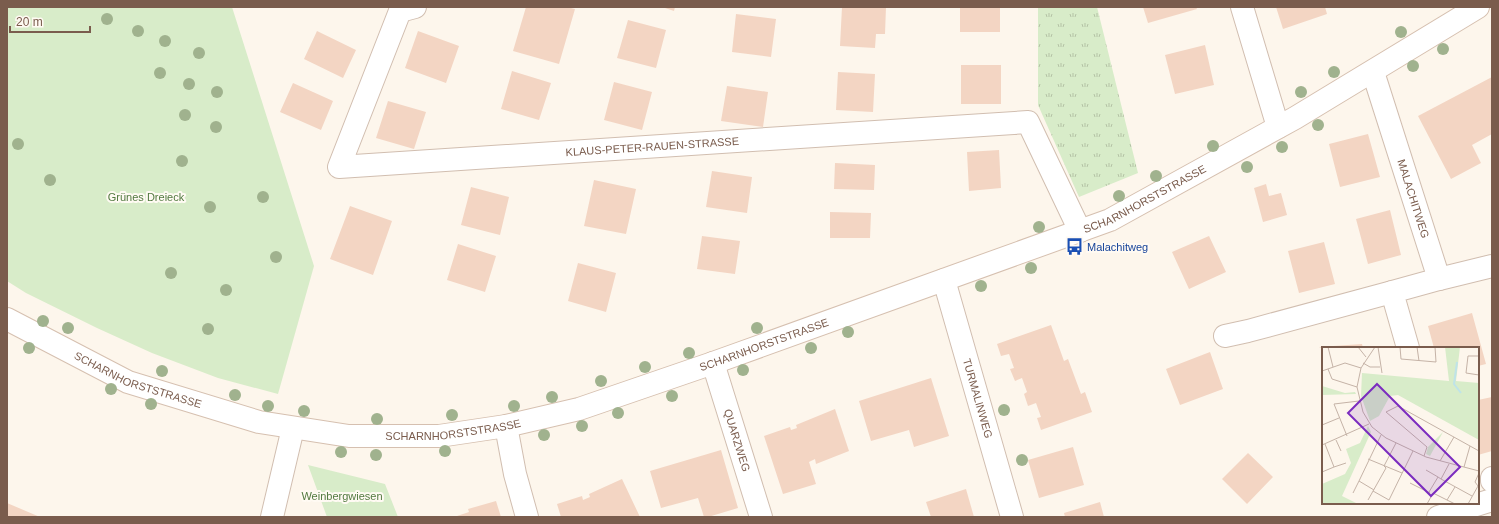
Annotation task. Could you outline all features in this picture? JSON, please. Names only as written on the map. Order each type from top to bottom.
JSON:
[{"type":"street","name":"KLAUS-PETER-RAUEN-STRASSE","points":[[415,7],[400,11],[339,167],[1028,122],[1080,231]]},
{"type":"street","points":[[1242,7],[1278,127]]},
{"type":"street","name":"SCHARNHORSTSTRASSE","points":[[7,319],[128,382],[259,422],[349,436],[439,436],[506,426],[579,409],[714,363],[1110,220],[1257,140],[1373,72],[1478,7]]},
{"type":"street","name":"MALACHITWEG","points":[[1373,72],[1439,279]]},
{"type":"street","points":[[1225,336],[1492,266]]},
{"type":"street","name":"TURMALINWEG","points":[[944,280],[1012,517]]},
{"type":"street","points":[[1392,292],[1408,347]]},
{"type":"street","name":"QUARZWEG","points":[[714,363],[761,517]]},
{"type":"street","points":[[506,426],[515,474],[527,517]]},
{"type":"street","points":[[272,517],[293,428]]},
{"type":"street","points":[[1479,503],[1492,500]]},
{"type":"street","points":[[1449,510],[1475,504]]},
{"type":"green space","name":"Grünes Dreieck","points":[[7,7],[232,7],[314,266],[278,394],[218,378],[152,353],[26,293],[7,281]]},
{"type":"green space","points":[[1038,7],[1097,7],[1138,173],[1079,197],[1038,105]]},
{"type":"green space","name":"Weinbergwiesen","points":[[308,465],[385,484],[398,517],[327,517]]},
{"type":"building","points":[[526,7],[567,7],[575,9],[559,64],[513,51]]},
{"type":"building","points":[[662,7],[675,7],[674,11]]},
{"type":"building","points":[[842,7],[886,7],[885,34],[876,34],[875,48],[840,46]]},
{"type":"building","points":[[960,7],[1000,7],[1000,32],[960,32]]},
{"type":"building","points":[[1143,7],[1196,7],[1197,9],[1148,23]]},
{"type":"building","points":[[1276,7],[1325,7],[1327,14],[1283,29]]},
{"type":"building","points":[[736,14],[776,19],[771,57],[732,52]]},
{"type":"building","points":[[628,20],[666,30],[656,68],[617,58]]},
{"type":"building","points":[[317,31],[356,50],[343,78],[304,59]]},
{"type":"building","points":[[418,31],[459,46],[446,83],[405,68]]},
{"type":"building","points":[[1205,45],[1214,85],[1175,94],[1165,55]]},
{"type":"building","points":[[961,65],[1001,65],[1001,104],[961,104]]},
{"type":"building","points":[[512,71],[551,83],[539,120],[501,109]]},
{"type":"building","points":[[838,72],[875,74],[873,112],[836,110]]},
{"type":"building","points":[[1492,77],[1492,134],[1472,145],[1481,163],[1451,179],[1418,116]]},
{"type":"building","points":[[614,82],[652,92],[642,130],[604,120]]},
{"type":"building","points":[[293,83],[333,101],[321,130],[280,112]]},
{"type":"building","points":[[727,86],[768,92],[763,127],[721,121]]},
{"type":"building","points":[[388,101],[426,112],[414,149],[376,138]]},
{"type":"building","points":[[1368,134],[1380,177],[1340,187],[1329,144]]},
{"type":"building","points":[[999,150],[1001,188],[969,191],[967,152]]},
{"type":"building","points":[[835,163],[875,165],[874,190],[834,189]]},
{"type":"building","points":[[712,171],[752,177],[747,213],[706,207]]},
{"type":"building","points":[[594,180],[636,189],[626,234],[584,226]]},
{"type":"building","points":[[1266,184],[1269,196],[1281,193],[1287,215],[1263,222],[1254,188]]},
{"type":"building","points":[[471,187],[509,197],[500,235],[461,225]]},
{"type":"building","points":[[350,206],[392,221],[373,275],[330,259]]},
{"type":"building","points":[[1390,210],[1401,255],[1368,264],[1356,219]]},
{"type":"building","points":[[830,212],[871,213],[870,238],[830,238]]},
{"type":"building","points":[[702,236],[740,241],[735,274],[697,269]]},
{"type":"building","points":[[1209,236],[1226,272],[1189,289],[1172,252]]},
{"type":"building","points":[[1324,242],[1335,284],[1299,293],[1288,251]]},
{"type":"building","points":[[458,244],[496,256],[485,292],[447,280]]},
{"type":"building","points":[[578,263],[616,273],[606,312],[568,301]]},
{"type":"building","points":[[1472,313],[1486,364],[1479,366],[1479,347],[1434,347],[1428,326]]},
{"type":"building","points":[[1051,325],[1064,361],[1068,359],[1081,394],[1085,392],[1092,412],[1041,430],[1037,418],[1041,417],[1036,403],[1028,406],[1024,394],[1027,392],[1022,378],[1015,381],[1010,369],[1014,368],[1009,354],[1001,356],[997,344]]},
{"type":"building","points":[[1362,344],[1363,347],[1322,347],[1322,365],[1321,348],[1319,347]]},
{"type":"building","points":[[1210,352],[1223,389],[1180,405],[1166,369]]},
{"type":"building","points":[[931,378],[949,436],[914,447],[909,430],[871,441],[859,401]]},
{"type":"building","points":[[1492,397],[1492,451],[1479,455],[1479,400]]},
{"type":"building","points":[[835,409],[849,451],[816,464],[815,459],[809,462],[816,484],[783,494],[764,436],[790,427],[791,430],[797,428],[796,425]]},
{"type":"building","points":[[1073,447],[1084,485],[1039,498],[1028,460]]},
{"type":"building","points":[[721,450],[738,508],[704,517],[698,498],[661,508],[650,471]]},
{"type":"building","points":[[1248,453],[1273,477],[1247,504],[1222,479]]},
{"type":"building","points":[[622,479],[640,517],[561,517],[557,504],[582,496],[583,500],[590,497],[589,494]]},
{"type":"building","points":[[966,489],[974,517],[931,517],[926,502]]},
{"type":"building","points":[[496,501],[501,517],[454,517],[469,512],[468,509]]},
{"type":"building","points":[[1100,502],[1104,517],[1065,517],[1064,513]]},
{"type":"building","points":[[7,503],[40,517],[7,517]]},
{"type":"place","name":"Malachitweg","points":[[1074,247]]}]
